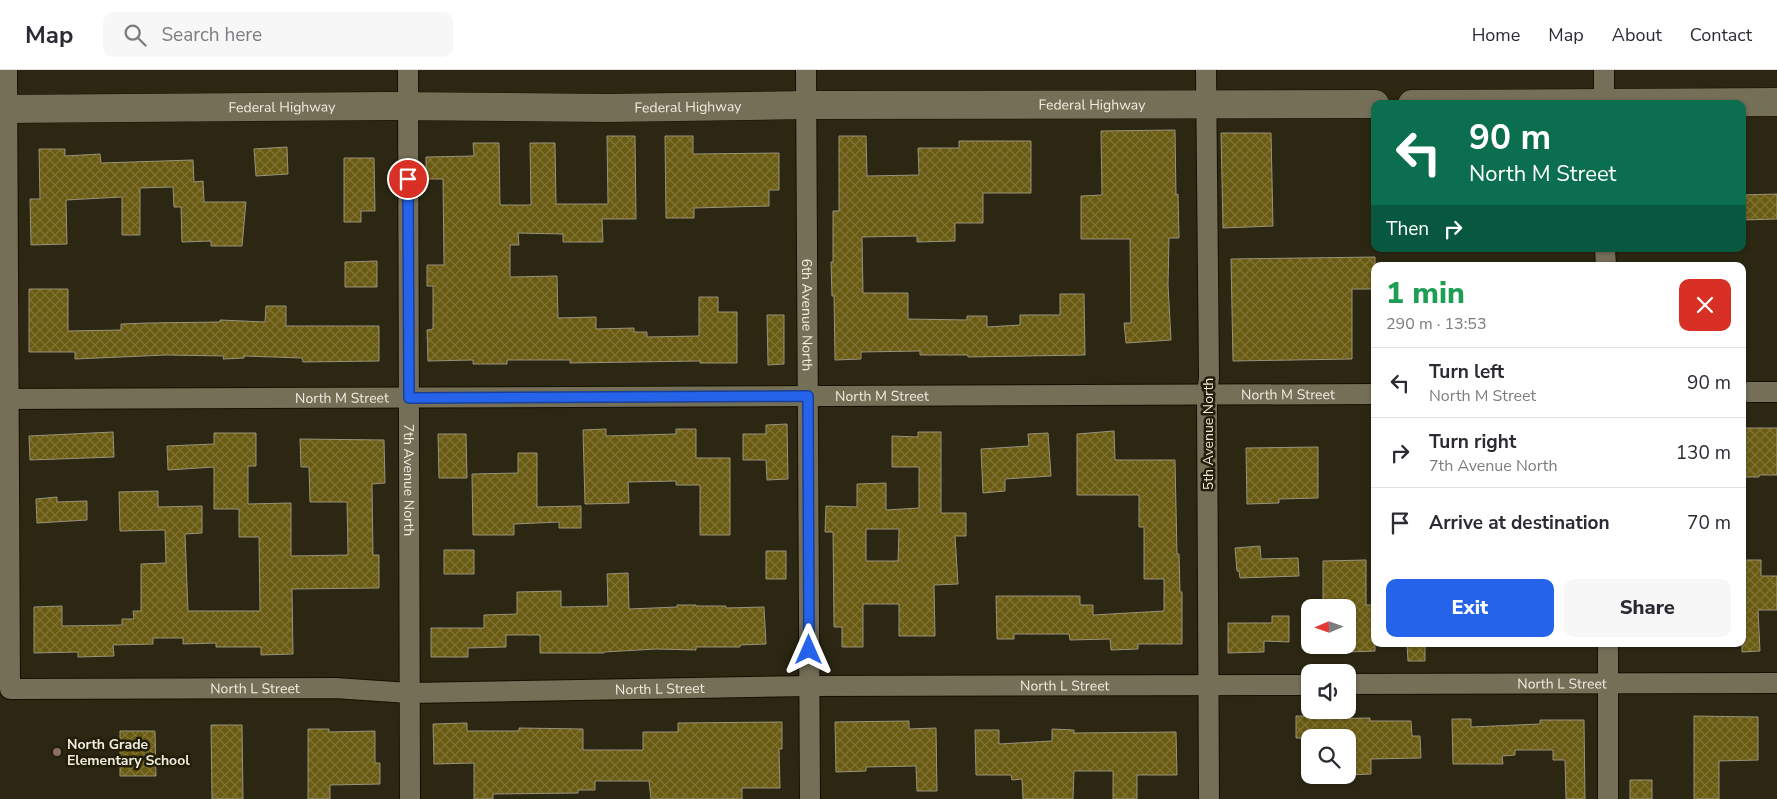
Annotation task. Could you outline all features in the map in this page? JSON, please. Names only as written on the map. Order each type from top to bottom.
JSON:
[{"type":"main road","points":[[1746,102],[1777,102]]},
{"type":"main road","name":"Federal Highway","points":[[4,109],[408,106],[608,108],[806,105],[1371,104]]},
{"type":"street","points":[[5,399],[4,109],[7,70]]},
{"type":"street","name":"7th Avenue North","points":[[408,70],[410,799]]},
{"type":"street","name":"6th Avenue North","points":[[806,70],[810,799]]},
{"type":"street","name":"5th Avenue North","points":[[1206,70],[1209,378],[1207,394],[1209,799]]},
{"type":"street","points":[[1604,70],[1604,100]]},
{"type":"street","points":[[1746,392],[1777,392]]},
{"type":"street","name":"North M Street","points":[[5,399],[1371,394]]},
{"type":"street","name":"North L Street","points":[[5,399],[10,689],[335,688],[410,693],[809,686],[1301,685]]},
{"type":"street","points":[[1608,647],[1608,799]]},
{"type":"street","name":"North L Street","points":[[1356,684],[1777,683]]},
{"type":"building","points":[[1175,130],[1179,238],[1169,238],[1168,285],[1171,340],[1126,343],[1124,323],[1131,323],[1130,239],[1081,239],[1081,196],[1102,195],[1101,131]]},
{"type":"building","points":[[1221,133],[1271,133],[1273,226],[1223,228]]},
{"type":"building","points":[[607,136],[635,136],[636,219],[602,219],[603,242],[563,242],[563,234],[518,233],[519,245],[510,245],[510,277],[557,276],[558,318],[596,317],[596,329],[634,328],[634,332],[647,332],[647,337],[699,336],[699,297],[718,297],[718,312],[737,312],[737,363],[700,363],[700,361],[570,363],[570,360],[507,360],[507,364],[473,364],[473,360],[428,361],[427,330],[433,329],[433,286],[427,286],[427,265],[444,265],[443,179],[426,179],[426,157],[474,156],[473,143],[499,143],[500,205],[531,205],[530,143],[555,143],[556,204],[608,204]]},
{"type":"building","points":[[665,136],[693,136],[693,154],[779,153],[779,190],[769,190],[769,206],[694,208],[694,218],[666,218]]},
{"type":"building","points":[[839,136],[866,136],[867,176],[919,175],[918,148],[959,148],[959,141],[1031,141],[1031,193],[983,193],[983,223],[955,223],[955,241],[917,242],[917,236],[862,237],[863,293],[908,293],[908,319],[967,320],[967,316],[987,316],[987,327],[1020,325],[1020,315],[1060,315],[1060,294],[1084,294],[1085,355],[968,357],[968,355],[920,355],[920,351],[861,352],[861,359],[835,360],[834,296],[832,296],[831,262],[833,262],[833,211],[839,211]]},
{"type":"building","points":[[287,147],[288,174],[256,176],[254,149]]},
{"type":"building","points":[[39,149],[65,149],[65,156],[100,154],[101,163],[193,160],[194,182],[203,181],[204,202],[246,202],[242,246],[211,246],[211,241],[182,242],[181,207],[174,207],[173,187],[140,188],[140,235],[122,235],[122,197],[66,200],[67,244],[31,245],[30,199],[40,199]]},
{"type":"building","points":[[344,158],[374,158],[375,211],[361,211],[361,222],[344,222]]},
{"type":"building","points":[[1777,194],[1777,219],[1746,220],[1746,195]]},
{"type":"building","points":[[1375,257],[1375,262],[1371,262],[1371,289],[1352,289],[1352,359],[1233,361],[1231,259]]},
{"type":"building","points":[[377,261],[377,287],[345,287],[345,262]]},
{"type":"building","points":[[29,289],[68,289],[68,331],[121,330],[121,324],[220,322],[220,320],[265,322],[266,306],[286,306],[286,326],[379,326],[379,361],[303,362],[302,358],[244,356],[244,358],[223,359],[224,356],[166,355],[75,359],[75,352],[29,352]]},
{"type":"building","points":[[767,315],[784,315],[784,364],[768,365]]},
{"type":"building","points":[[787,424],[788,479],[767,480],[766,460],[743,460],[743,434],[766,434],[766,425]]},
{"type":"building","points":[[1746,428],[1777,428],[1777,475],[1759,475],[1759,477],[1746,477]]},
{"type":"building","points":[[606,429],[606,436],[676,434],[676,429],[696,429],[696,458],[730,458],[730,535],[700,535],[700,485],[676,485],[676,481],[628,482],[629,503],[585,504],[583,430]]},
{"type":"building","points":[[1114,431],[1115,460],[1175,460],[1177,554],[1179,554],[1180,592],[1182,592],[1182,644],[1138,644],[1138,649],[1111,650],[1110,639],[1070,640],[1069,634],[1014,634],[1014,639],[997,639],[996,596],[1080,596],[1080,605],[1093,605],[1093,615],[1164,611],[1164,579],[1144,579],[1144,527],[1139,527],[1139,495],[1077,495],[1077,434]]},
{"type":"building","points":[[113,432],[114,457],[30,460],[29,436]]},
{"type":"building","points":[[918,432],[941,432],[941,513],[966,513],[966,536],[955,536],[958,584],[934,585],[935,636],[899,636],[899,604],[863,604],[863,647],[842,647],[842,627],[834,627],[833,532],[825,532],[826,506],[857,507],[857,484],[886,483],[886,510],[919,508],[919,467],[892,467],[892,436],[918,437]],"holes":[[[866,529],[899,529],[898,561],[866,561]]]},
{"type":"building","points":[[214,433],[256,433],[256,466],[248,466],[248,504],[291,503],[291,556],[348,555],[347,502],[310,502],[309,467],[301,467],[300,439],[384,440],[385,483],[372,484],[373,555],[379,555],[379,588],[292,589],[293,654],[261,655],[261,647],[216,647],[216,643],[183,644],[183,638],[153,638],[153,644],[113,645],[114,656],[78,657],[78,652],[34,653],[34,607],[62,606],[62,626],[122,625],[122,619],[134,619],[133,611],[141,611],[141,564],[166,563],[165,530],[120,531],[119,492],[158,491],[158,507],[202,506],[202,533],[185,534],[188,611],[260,611],[259,537],[239,537],[239,509],[214,509],[214,467],[168,470],[167,446],[214,444]]},
{"type":"building","points":[[1048,433],[1051,476],[1005,479],[1005,491],[983,493],[981,449],[1029,446],[1028,434]]},
{"type":"building","points":[[438,434],[466,434],[467,478],[439,478]]},
{"type":"building","points":[[1318,447],[1318,498],[1279,499],[1279,503],[1247,504],[1246,448]]},
{"type":"building","points":[[518,453],[537,453],[537,507],[581,506],[581,528],[559,528],[559,522],[514,524],[514,535],[473,535],[472,474],[518,473]]},
{"type":"building","points":[[57,497],[57,502],[87,501],[87,520],[37,523],[36,499]]},
{"type":"building","points":[[1260,546],[1261,559],[1298,558],[1299,576],[1240,578],[1239,571],[1237,571],[1235,548]]},
{"type":"building","points":[[444,550],[474,550],[474,574],[444,574]]},
{"type":"building","points":[[766,551],[786,551],[786,579],[766,579]]},
{"type":"building","points":[[1366,560],[1366,605],[1371,605],[1371,647],[1375,647],[1375,651],[1356,652],[1356,599],[1323,599],[1323,561]]},
{"type":"building","points":[[1746,560],[1761,560],[1761,576],[1777,576],[1777,610],[1758,610],[1760,651],[1742,652],[1742,647],[1746,647]]},
{"type":"building","points":[[628,573],[629,609],[677,607],[677,605],[726,606],[726,608],[764,607],[766,644],[740,645],[740,647],[696,647],[696,650],[656,649],[604,653],[540,653],[540,635],[506,635],[506,647],[468,648],[468,657],[431,657],[431,628],[484,628],[484,615],[517,614],[517,592],[561,591],[561,607],[608,606],[607,574]]},
{"type":"building","points":[[1272,616],[1289,616],[1289,642],[1264,641],[1264,652],[1228,653],[1228,623],[1272,623]]},
{"type":"building","points":[[1407,647],[1425,647],[1425,661],[1408,661]]},
{"type":"building","points":[[1296,716],[1301,716],[1301,719],[1370,718],[1370,721],[1411,721],[1412,736],[1420,736],[1421,758],[1371,759],[1371,774],[1356,775],[1356,729],[1301,729],[1301,738],[1296,738]]},
{"type":"building","points":[[1694,716],[1758,717],[1758,760],[1719,761],[1719,799],[1694,799]]},
{"type":"building","points":[[1452,719],[1471,719],[1471,727],[1540,724],[1540,720],[1584,720],[1585,799],[1566,799],[1565,760],[1553,760],[1553,750],[1515,750],[1515,755],[1502,756],[1503,764],[1453,764]]},
{"type":"building","points":[[909,721],[909,729],[936,728],[937,791],[917,791],[916,766],[866,767],[866,771],[836,772],[835,722]]},
{"type":"building","points":[[782,722],[782,749],[779,749],[780,788],[742,788],[742,799],[651,799],[649,781],[595,781],[595,790],[578,790],[578,793],[493,794],[493,799],[474,799],[474,763],[434,764],[433,724],[467,723],[467,731],[519,731],[519,728],[583,729],[583,750],[643,750],[643,732],[678,732],[678,723]]},
{"type":"building","points":[[211,725],[242,725],[243,799],[212,799]]},
{"type":"building","points":[[308,729],[329,729],[329,732],[375,731],[375,763],[380,763],[380,784],[330,785],[330,799],[308,799]]},
{"type":"building","points":[[1052,729],[1074,730],[1074,733],[1176,732],[1177,775],[1137,775],[1137,799],[1113,799],[1113,771],[1074,771],[1073,799],[1023,799],[1022,779],[1012,780],[1011,775],[976,775],[975,730],[999,730],[999,744],[1052,741]]},
{"type":"building","points":[[120,731],[155,731],[156,776],[120,776]]},
{"type":"building","points":[[1630,780],[1652,780],[1652,799],[1630,799]]},
{"type":"place","name":"North Grade Elementary School","points":[[57,752]]},
{"type":"route","points":[[408,179],[409,398],[808,396],[809,650]]}]
